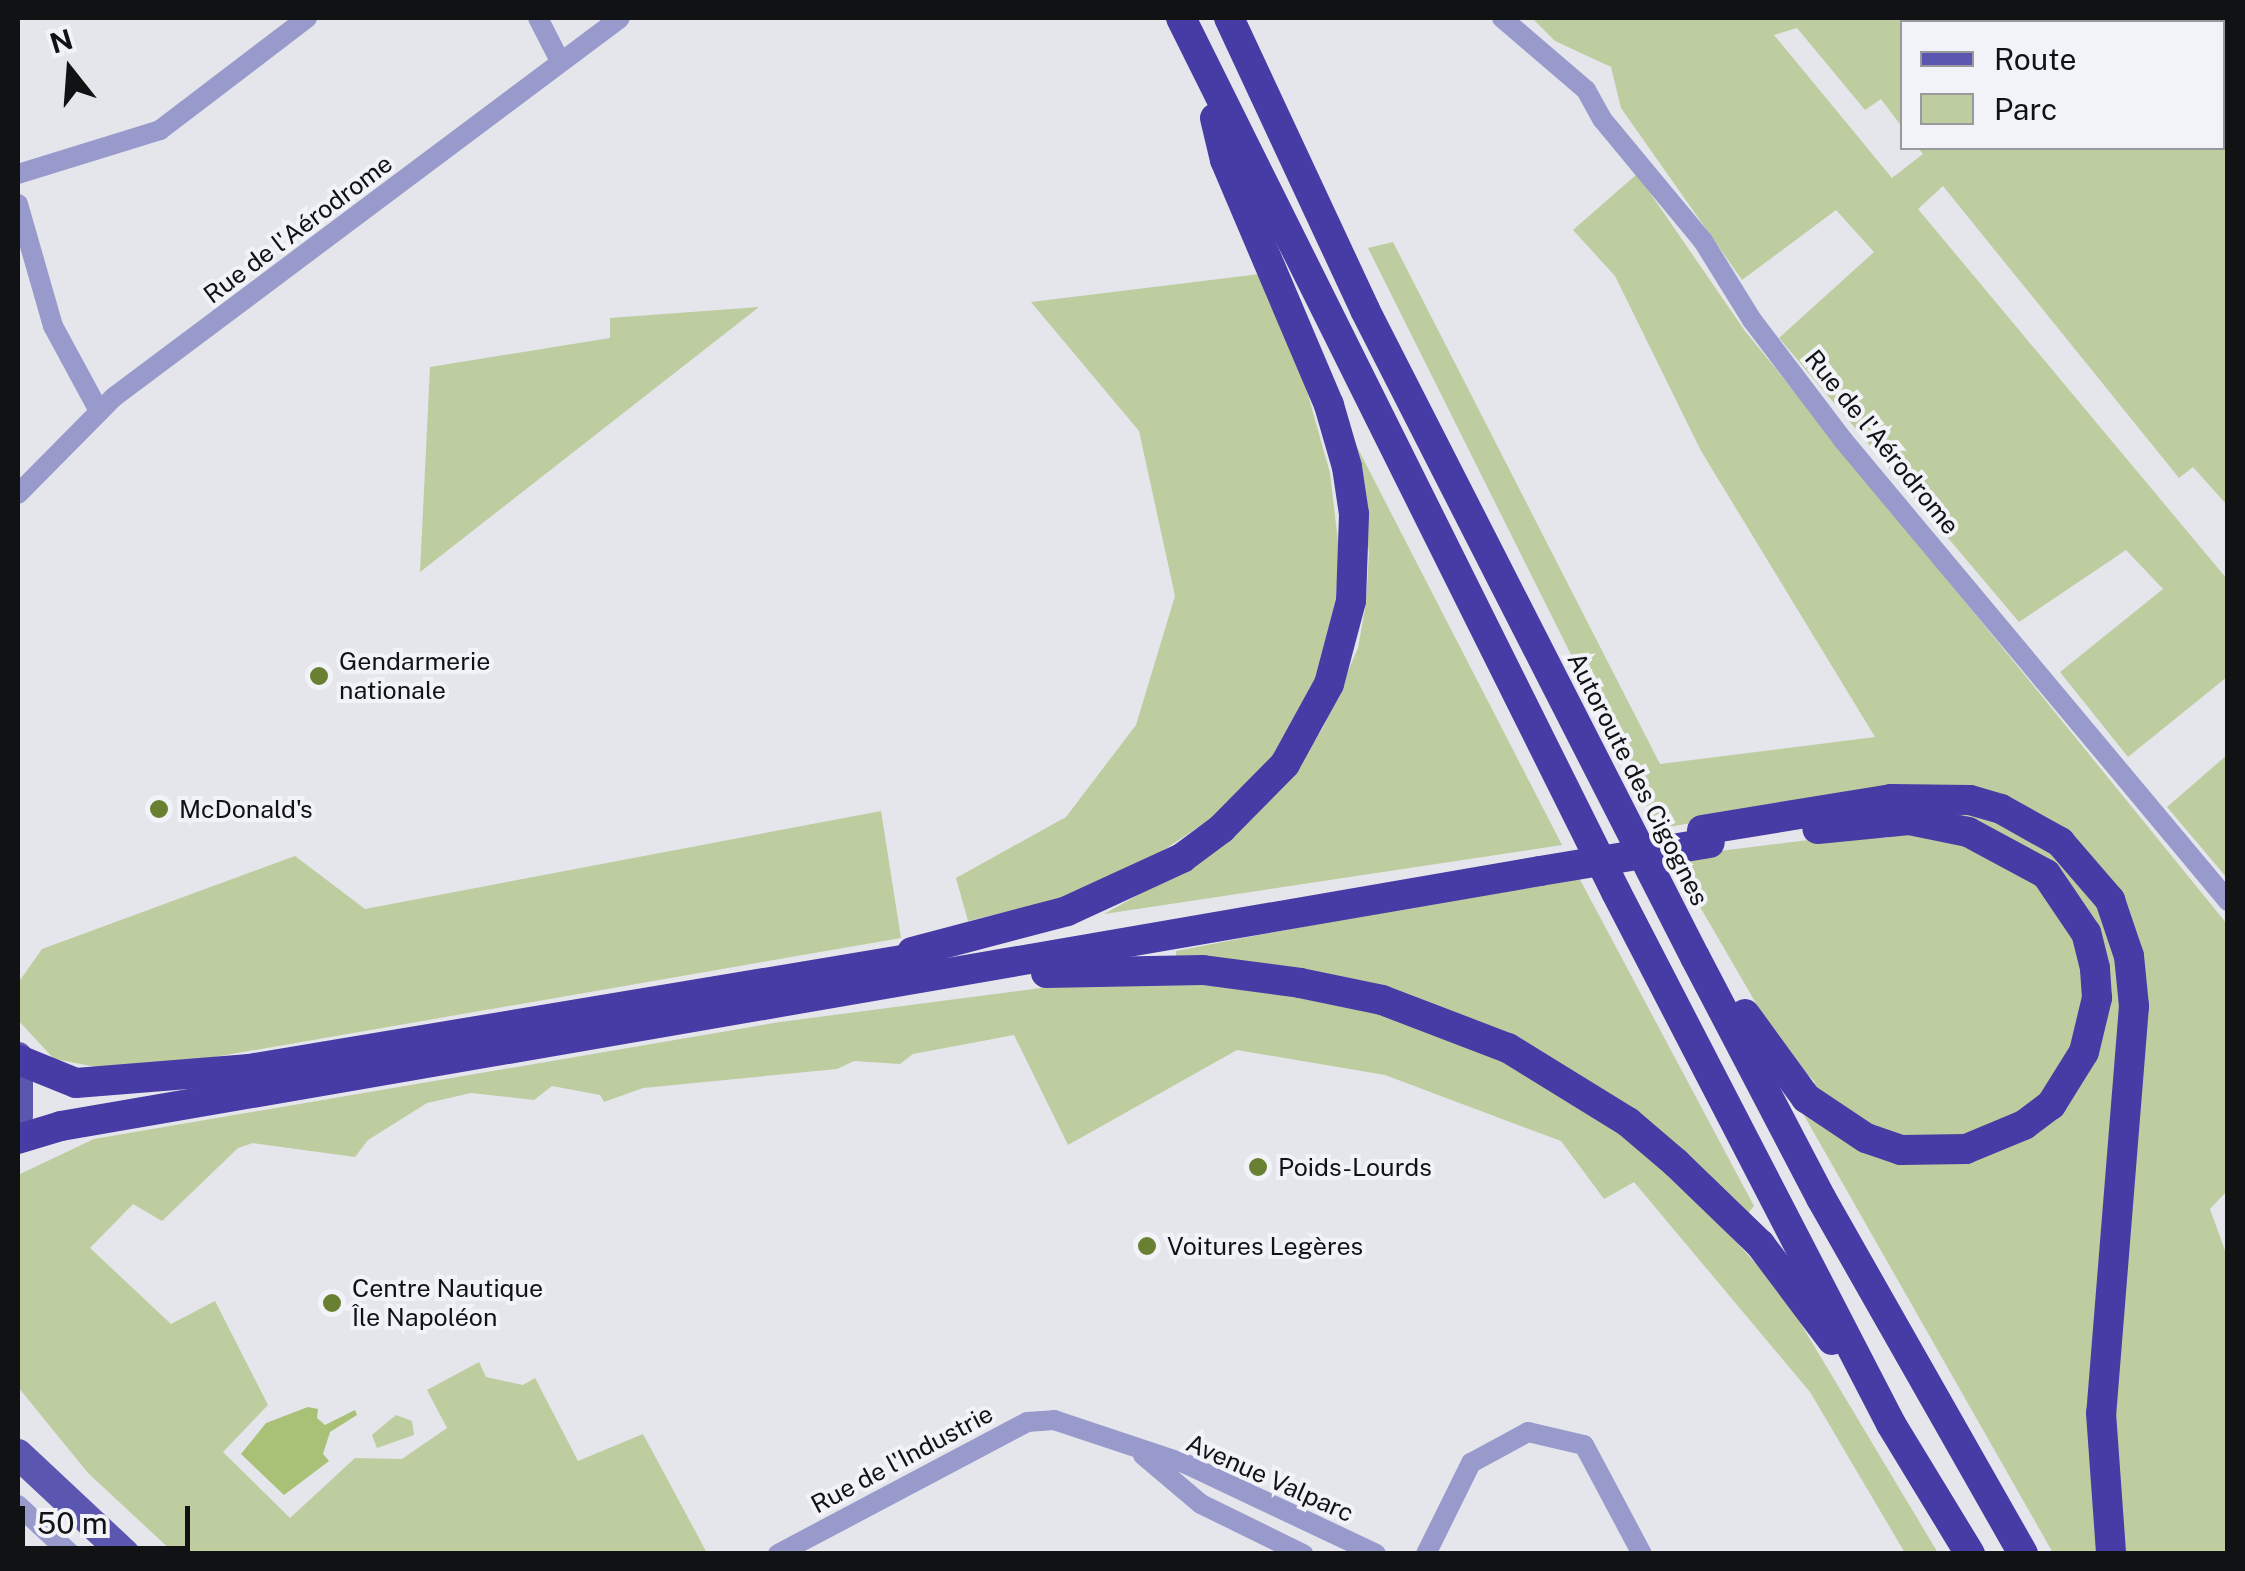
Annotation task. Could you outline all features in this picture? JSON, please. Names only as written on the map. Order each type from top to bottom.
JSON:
[{"type":"highway","points":[[1182,18],[1616,892],[1891,1424],[1970,1554]]},
{"type":"highway","name":"Autoroute des Cigognes","points":[[1229,18],[1364,310],[1695,956],[1821,1198],[2022,1554]]},
{"type":"highway","points":[[18,1139],[863,977],[1067,911],[1182,858],[1222,829],[1285,764],[1329,684],[1351,601],[1354,514],[1347,467],[1306,345],[1225,160],[1201,62]]},
{"type":"highway","points":[[18,1059],[76,1082],[249,1069],[863,977],[1706,836],[1891,799],[1970,800],[2001,809],[2060,842],[2110,900],[2129,956],[2134,1006],[2101,1413],[2111,1554]]},
{"type":"highway","points":[[1695,956],[1723,977],[1806,1098],[1866,1138],[1901,1150],[1966,1148],[2024,1126],[2070,1081],[2098,998],[2086,933],[2070,903],[2046,874],[1968,832],[1908,820],[1706,836]]},
{"type":"highway","points":[[863,977],[1203,970],[1382,1000],[1508,1048],[1628,1122],[1720,1202],[1794,1288],[1891,1424]]},
{"type":"main road","points":[[18,1059],[18,1116]]},
{"type":"main road","points":[[18,1454],[125,1554]]},
{"type":"street","points":[[18,174],[160,130],[307,18]]},
{"type":"street","points":[[538,18],[560,61]]},
{"type":"street","name":"Rue de l'Aérodrome","points":[[18,494],[100,411],[620,18]]},
{"type":"street","name":"Rue de l'Aérodrome","points":[[1502,18],[1586,90],[1602,119],[1703,240],[1752,320],[1843,440],[2228,900]]},
{"type":"street","points":[[18,204],[54,326],[100,411]]},
{"type":"street","name":"Avenue Valparc","points":[[1054,1420],[1142,1454],[1186,1464],[1376,1554]]},
{"type":"street","name":"Rue de l'Industrie","points":[[778,1554],[1027,1422],[1054,1420]]},
{"type":"street","points":[[1426,1554],[1471,1463],[1528,1432],[1584,1445],[1642,1554]]},
{"type":"street","name":"Avenue Valparc","points":[[1142,1454],[1201,1504],[1303,1554]]},
{"type":"street","points":[[18,1505],[70,1554]]},
{"type":"green space","points":[[1532,18],[2227,18],[2227,505],[2193,467],[2179,478],[1943,186],[1918,209],[2227,579],[2227,677],[2128,757],[2060,672],[2163,589],[2126,550],[2019,622],[1779,338],[1874,252],[1836,210],[1742,280],[1621,108],[1611,67],[1555,41]]},
{"type":"green space","points":[[1637,174],[1745,331],[2227,924],[2227,1191],[2210,1209],[2227,1256],[2227,1553],[2053,1553],[1797,1103],[1815,1082],[1782,1048],[1671,857],[1841,836],[1888,838],[1888,787],[1658,829],[1368,248],[1393,242],[1660,764],[1875,737],[1701,451],[1615,276],[1573,230]]},
{"type":"green space","points":[[1260,274],[1303,377],[1330,473],[1339,550],[1336,598],[1316,677],[1273,755],[1212,818],[1135,869],[1063,898],[968,921],[956,878],[1066,817],[1136,725],[1175,596],[1139,431],[1031,302]]},
{"type":"green space","points":[[759,307],[420,572],[430,367],[610,338],[610,318]]},
{"type":"green space","points":[[1355,443],[1562,845],[1104,914],[1186,868],[1295,771],[1323,728],[1358,648],[1366,603],[1369,553]]},
{"type":"green space","points":[[2227,755],[2227,878],[2167,807]]},
{"type":"green space","points":[[881,811],[901,938],[203,1059],[102,1068],[54,1059],[18,1020],[18,983],[42,949],[295,856],[365,909]]},
{"type":"green space","points":[[1577,874],[1754,1206],[1730,1235],[1783,1294],[1938,1553],[1905,1553],[1810,1392],[1634,1182],[1604,1199],[1561,1141],[1385,1075],[1237,1050],[1068,1145],[1014,1035],[913,1054],[900,1064],[854,1061],[837,1069],[643,1088],[604,1102],[600,1095],[552,1086],[534,1100],[471,1093],[427,1103],[368,1140],[355,1157],[253,1143],[238,1148],[162,1221],[133,1204],[90,1248],[171,1324],[215,1301],[268,1405],[223,1452],[290,1518],[355,1458],[402,1459],[447,1428],[427,1390],[479,1362],[486,1377],[523,1385],[535,1378],[578,1461],[643,1434],[707,1553],[174,1553],[88,1473],[18,1387],[18,1175],[94,1139],[780,1022],[1087,982],[1176,980],[1176,951]]},
{"type":"green space","points":[[396,1415],[412,1421],[414,1435],[377,1448],[372,1435]]},
{"type":"shaded area","points":[[308,1407],[318,1409],[317,1418],[325,1425],[355,1410],[357,1415],[330,1432],[323,1454],[329,1461],[284,1495],[241,1454],[266,1423]]},
{"type":"place","name":"Gendarmerie nationale","points":[[319,676]]},
{"type":"place","name":"McDonald's","points":[[159,809]]},
{"type":"place","name":"Poids-Lourds","points":[[1258,1167]]},
{"type":"place","name":"Voitures Legères","points":[[1147,1246]]},
{"type":"place","name":"Centre Nautique Île Napoléon","points":[[332,1303]]}]
